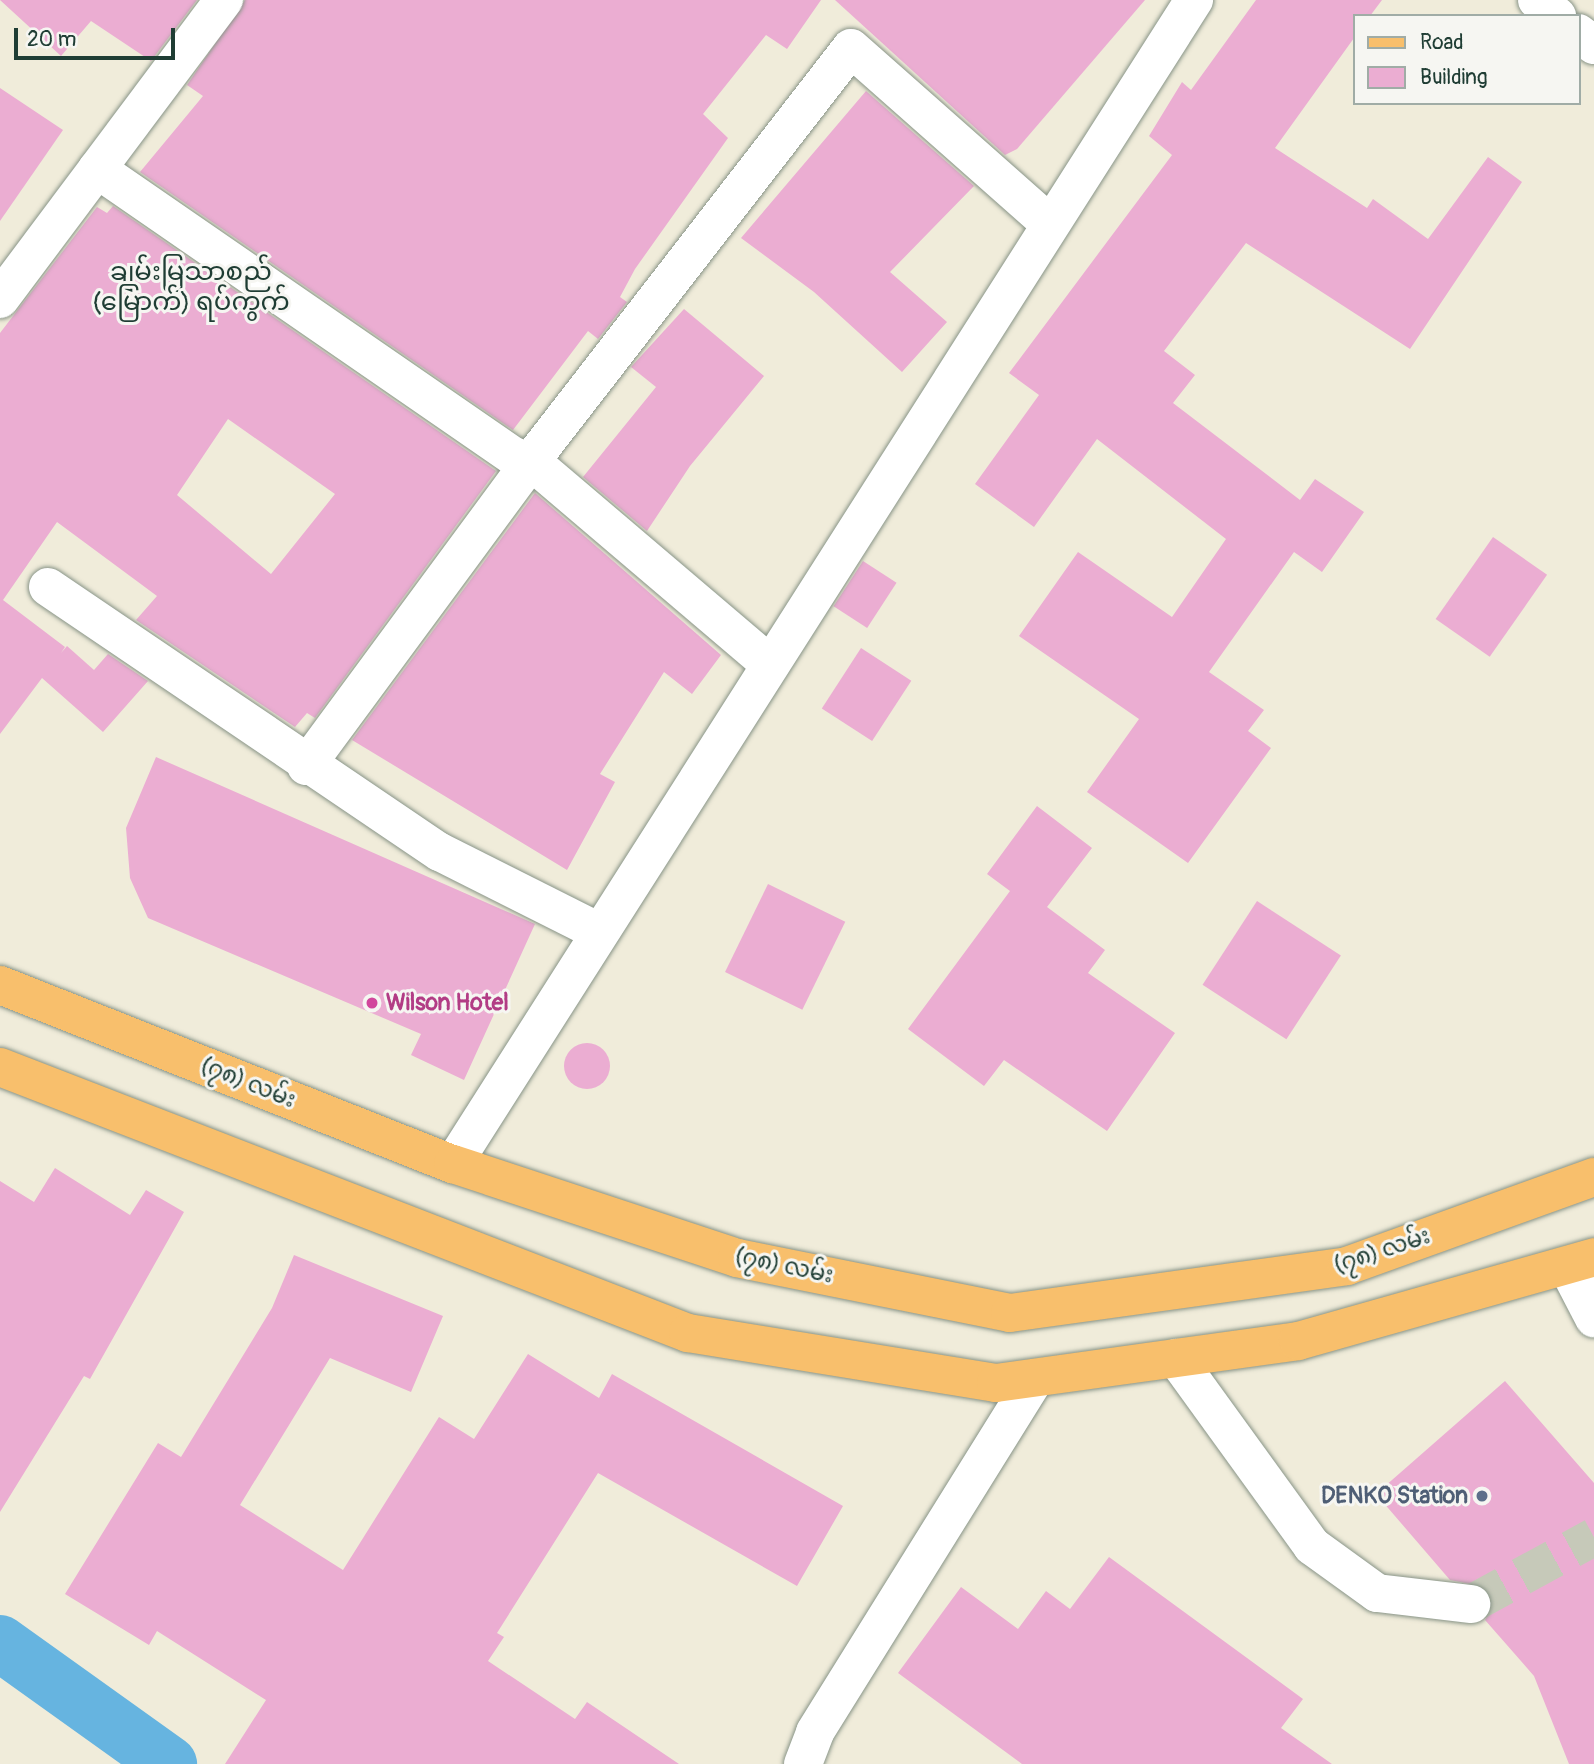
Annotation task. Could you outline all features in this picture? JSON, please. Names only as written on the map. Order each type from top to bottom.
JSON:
[{"type":"main road","name":"(၇၈) လမ်း","points":[[0,985],[453,1164],[737,1258],[1010,1313],[1347,1266],[1594,1177]]},
{"type":"main road","points":[[0,1067],[688,1333],[996,1383],[1298,1341],[1581,1262]]},
{"type":"street","points":[[0,299],[224,0]]},
{"type":"street","points":[[453,1164],[767,662],[1194,0]]},
{"type":"street","points":[[1536,0],[1554,14]]},
{"type":"street","points":[[306,766],[531,461],[851,48],[1050,224]]},
{"type":"street","points":[[97,169],[513,456],[531,461],[767,662]]},
{"type":"street","points":[[48,587],[306,766],[440,852],[599,932]]},
{"type":"street","points":[[1581,1262],[1594,1318]]},
{"type":"street","points":[[1176,1358],[1312,1546],[1377,1593],[1471,1604]]},
{"type":"street","points":[[803,1764],[815,1732],[1035,1378]]},
{"type":"building","points":[[0,0],[197,0],[151,61],[91,21],[61,56]]},
{"type":"building","points":[[245,0],[821,0],[787,49],[766,35],[703,114],[728,138],[635,269],[620,297],[627,302],[598,339],[588,331],[513,430],[140,172],[203,96],[187,85]]},
{"type":"building","points":[[835,0],[1145,0],[1017,149],[1005,155]]},
{"type":"building","points":[[1256,0],[1382,0],[1372,14],[1352,14],[1352,41],[1275,148],[1367,208],[1373,199],[1428,239],[1488,157],[1522,182],[1410,349],[1246,243],[1164,351],[1195,375],[1173,403],[1300,500],[1315,479],[1364,512],[1322,572],[1294,552],[1209,672],[1264,710],[1248,731],[1271,748],[1188,863],[1087,792],[1139,719],[1019,636],[1078,552],[1172,617],[1226,539],[1097,439],[1034,527],[975,484],[1039,395],[1009,373],[1172,155],[1149,136],[1182,82],[1191,90]]},
{"type":"building","points":[[0,88],[63,130],[0,221]]},
{"type":"building","points":[[866,91],[974,186],[890,272],[947,322],[902,372],[814,292],[741,238]]},
{"type":"building","points":[[113,206],[496,471],[315,718],[307,713],[295,727],[136,620],[157,596],[57,522],[3,600],[65,647],[61,653],[67,646],[94,670],[108,654],[148,681],[103,732],[42,678],[0,734],[0,333],[97,207],[107,213]],"holes":[[[228,419],[335,494],[271,574],[177,495]]]},
{"type":"building","points":[[684,309],[764,376],[690,466],[647,531],[583,477],[656,387],[631,367]]},
{"type":"building","points":[[535,493],[721,655],[692,694],[664,672],[600,774],[615,782],[567,870],[352,740]]},
{"type":"building","points":[[1493,537],[1547,575],[1490,657],[1436,619]]},
{"type":"building","points":[[863,561],[897,583],[867,628],[834,606]]},
{"type":"building","points":[[861,648],[911,681],[872,741],[822,708]]},
{"type":"building","name":"Wilson Hotel","points":[[156,757],[535,924],[464,1080],[411,1055],[421,1034],[148,918],[130,878],[126,828]]},
{"type":"building","points":[[1037,806],[1092,848],[1047,907],[1105,950],[1088,973],[1175,1033],[1107,1131],[1004,1060],[984,1086],[908,1029],[1010,891],[987,874]]},
{"type":"building","points":[[768,884],[845,922],[802,1010],[725,972]]},
{"type":"building","points":[[1257,901],[1341,955],[1286,1039],[1203,985]]},
{"type":"building","points":[[587,1043],[603,1050],[610,1066],[603,1082],[587,1089],[571,1082],[564,1066],[571,1050]]},
{"type":"building","points":[[55,1168],[130,1215],[146,1190],[184,1212],[90,1379],[84,1376],[0,1512],[0,1181],[34,1202]]},
{"type":"building","points":[[294,1255],[443,1316],[411,1392],[330,1358],[240,1505],[343,1570],[439,1417],[474,1439],[528,1354],[599,1398],[612,1374],[843,1506],[797,1586],[598,1473],[497,1633],[504,1637],[488,1661],[575,1719],[587,1702],[679,1764],[225,1764],[266,1700],[157,1631],[149,1645],[65,1594],[158,1443],[181,1457],[272,1308]]},
{"type":"building","points":[[1505,1381],[1594,1483],[1594,1764],[1569,1764],[1534,1676],[1485,1620],[1493,1606],[1485,1587],[1450,1580],[1376,1494]]},
{"type":"building","points":[[1109,1557],[1303,1699],[1281,1728],[1332,1764],[1022,1764],[898,1673],[961,1587],[1018,1629],[1046,1591],[1070,1609]]},
{"type":"waterway","points":[[0,1643],[169,1764]]},
{"type":"tunnel","points":[[1471,1604],[1594,1537]]},
{"type":"place","name":"Wilson Hotel","points":[[372,1003]]},
{"type":"place","name":"DENKO Station","points":[[1482,1496]]},
{"type":"district","name":"ချမ်းမြသာစည် (မြောက်) ရပ်ကွက်","points":[[191,288]]}]
